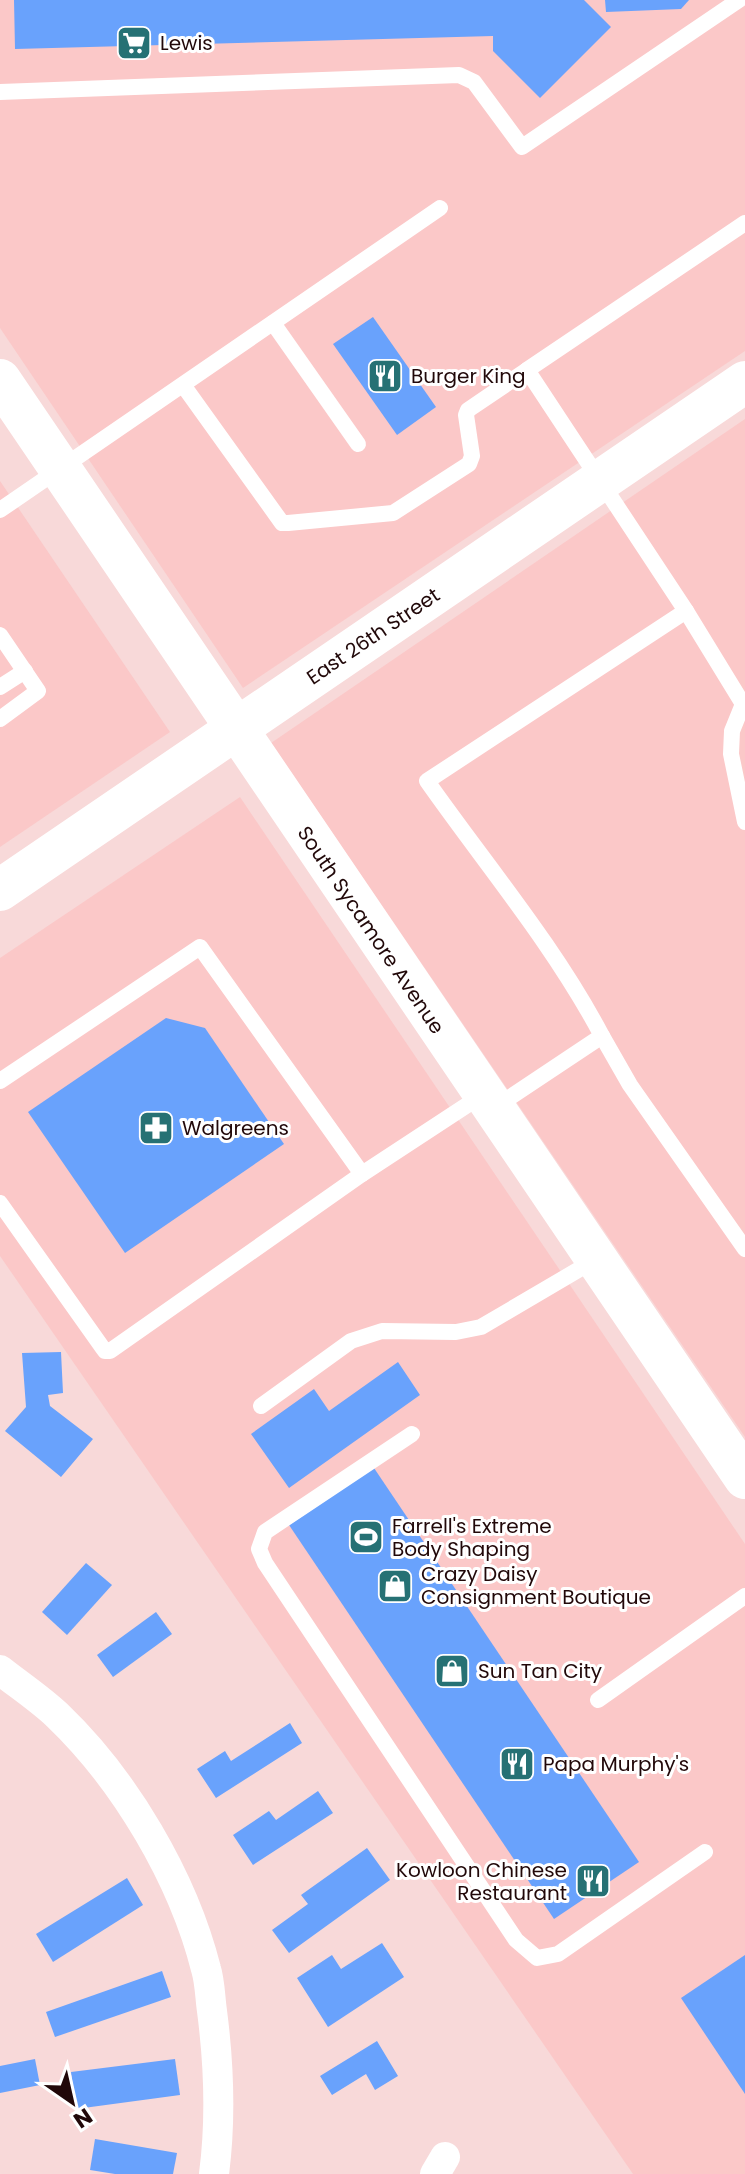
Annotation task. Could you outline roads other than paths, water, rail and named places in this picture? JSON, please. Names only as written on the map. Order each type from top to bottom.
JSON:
[{"type":"main road","name":"South Sycamore Avenue","points":[[0,380],[745,1478]]},
{"type":"main road","name":"East 26th Street","points":[[0,890],[745,382]]},
{"type":"street","points":[[0,1670],[56,1714],[86,1746],[141,1822],[182,1898],[207,1970],[215,2030],[219,2136],[214,2174]]},
{"type":"lane","points":[[0,92],[459,75],[474,82],[522,147],[739,0]]},
{"type":"lane","points":[[0,510],[440,208]]},
{"type":"lane","points":[[183,385],[282,523],[385,515],[469,464],[472,456],[466,415],[468,410],[745,223]]},
{"type":"lane","points":[[273,323],[358,444]]},
{"type":"lane","points":[[527,370],[744,703],[732,731],[731,754],[745,822]]},
{"type":"lane","points":[[686,611],[427,781],[587,1007],[630,1085],[745,1249]]},
{"type":"lane","points":[[0,635],[38,691],[0,719]]},
{"type":"lane","points":[[0,687],[25,671]]},
{"type":"lane","points":[[0,1081],[200,947],[362,1174]]},
{"type":"lane","points":[[0,1203],[102,1347],[110,1351],[362,1174],[602,1036]]},
{"type":"lane","points":[[261,1406],[351,1341],[382,1331],[456,1332],[481,1327],[596,1259]]},
{"type":"lane","points":[[412,1434],[265,1532],[259,1549],[265,1563],[516,1940],[537,1958],[558,1954],[705,1852]]},
{"type":"lane","points":[[598,1700],[745,1596]]},
{"type":"place","name":"Lewis","points":[[134,43]]},
{"type":"place","name":"Burger King","points":[[385,376]]},
{"type":"place","name":"Walgreens","points":[[156,1128]]},
{"type":"place","name":"Farrell's Extreme Body Shaping","points":[[366,1537]]},
{"type":"place","name":"Crazy Daisy Consignment Boutique","points":[[395,1586]]},
{"type":"place","name":"Sun Tan City","points":[[452,1671]]},
{"type":"place","name":"Papa Murphy's","points":[[517,1764]]},
{"type":"place","name":"Kowloon Chinese Restaurant","points":[[593,1881]]}]
